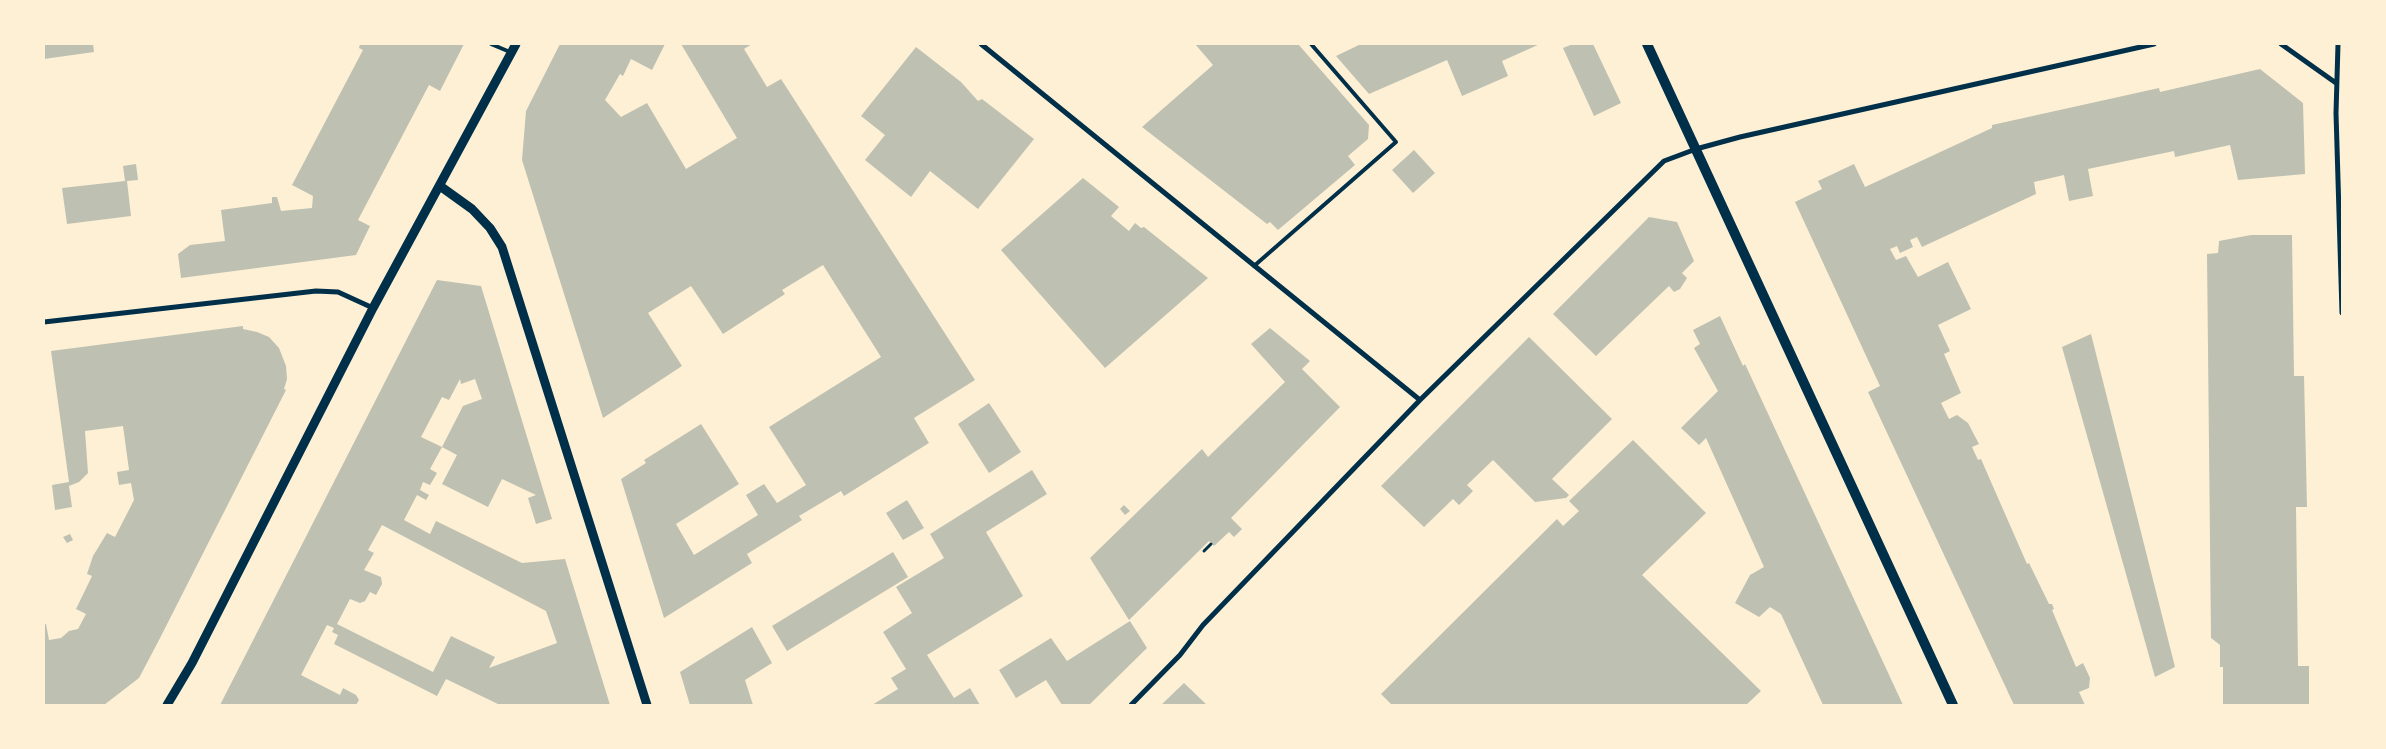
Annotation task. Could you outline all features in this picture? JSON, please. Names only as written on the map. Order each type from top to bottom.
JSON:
[{"type":"main road","points":[[1647,44],[1953,705]]},
{"type":"street","points":[[167,705],[192,664],[373,308],[516,44]]},
{"type":"street","points":[[981,44],[1420,400]]},
{"type":"street","points":[[1131,705],[1180,655],[1203,625],[1420,400],[1664,161],[1696,149],[1740,137],[2154,44]]},
{"type":"street","points":[[2281,44],[2336,82]]},
{"type":"street","points":[[2338,44],[2336,82],[2342,313]]},
{"type":"street","points":[[440,186],[472,208],[490,228],[502,248],[647,705]]},
{"type":"street","points":[[44,322],[316,291],[338,292],[373,308]]},
{"type":"lane","points":[[492,44],[511,53]]},
{"type":"lane","points":[[1254,266],[1396,142],[1311,44]]},
{"type":"path","points":[[1204,551],[1212,544]]},
{"type":"building","points":[[44,44],[93,44],[94,52],[44,59]]},
{"type":"building","points":[[360,44],[464,44],[440,91],[429,85],[358,220],[370,226],[356,255],[181,278],[178,254],[190,245],[225,241],[221,210],[272,203],[272,197],[277,197],[281,211],[312,208],[313,196],[292,185],[363,50],[359,48]]},
{"type":"building","points":[[560,44],[665,44],[652,70],[631,59],[623,76],[620,74],[605,100],[621,117],[647,103],[686,169],[737,138],[681,44],[752,44],[744,49],[767,87],[781,79],[975,380],[914,418],[929,443],[844,496],[841,491],[799,516],[802,520],[747,554],[752,563],[664,618],[621,479],[646,463],[644,460],[701,424],[739,484],[676,524],[694,555],[758,515],[746,495],[764,484],[777,503],[806,485],[769,427],[881,357],[823,265],[782,290],[785,294],[723,334],[691,286],[648,313],[682,366],[603,418],[522,160],[526,111]]},
{"type":"building","points":[[1195,44],[1298,44],[1369,125],[1368,139],[1348,156],[1355,165],[1278,230],[1270,222],[1267,224],[1142,127],[1213,65]]},
{"type":"building","points":[[1361,44],[1540,44],[1502,61],[1508,76],[1462,96],[1447,60],[1369,94],[1336,56]]},
{"type":"building","points":[[1573,44],[1593,44],[1621,103],[1594,116],[1563,48]]},
{"type":"building","points":[[916,47],[961,82],[978,101],[982,99],[1034,139],[978,209],[930,171],[911,197],[865,160],[885,135],[861,116]]},
{"type":"building","points":[[2260,69],[2303,103],[2305,174],[2238,180],[2230,145],[2175,157],[2174,151],[2088,169],[2093,196],[2069,201],[2064,175],[2034,182],[2036,194],[1922,247],[1917,237],[1910,240],[1913,247],[1900,253],[1897,246],[1890,249],[1896,260],[1906,256],[1918,277],[1948,262],[1971,309],[1938,325],[1950,351],[1944,354],[1961,393],[1941,403],[1949,419],[1957,415],[1968,423],[1979,444],[1972,447],[1978,460],[1981,459],[2027,564],[2029,563],[2049,604],[2052,604],[2054,609],[2052,610],[2076,667],[2083,663],[2090,678],[2089,688],[2079,692],[2085,705],[2014,705],[1868,392],[1880,386],[1795,202],[1822,189],[1818,181],[1854,164],[1865,187],[1992,128],[1992,125],[2159,88],[2160,92]]},
{"type":"building","points":[[1414,150],[1435,173],[1413,193],[1392,170]]},
{"type":"building","points":[[136,164],[138,180],[127,181],[131,216],[67,224],[62,188],[125,181],[123,166]]},
{"type":"building","points":[[1083,178],[1119,207],[1111,216],[1129,231],[1135,223],[1141,228],[1144,227],[1208,278],[1105,368],[1001,250]]},
{"type":"building","points":[[1649,217],[1677,222],[1694,261],[1682,273],[1687,278],[1680,289],[1674,292],[1669,286],[1596,356],[1553,314]]},
{"type":"building","points":[[2251,235],[2292,235],[2294,376],[2304,376],[2307,507],[2296,507],[2298,666],[2309,666],[2309,705],[2223,705],[2223,667],[2220,667],[2220,645],[2211,638],[2207,254],[2218,253],[2219,241]]},
{"type":"building","points":[[437,280],[481,286],[552,519],[536,524],[528,498],[536,495],[502,479],[488,507],[442,484],[457,455],[442,447],[430,469],[437,473],[430,485],[423,482],[420,490],[429,495],[426,500],[417,495],[404,520],[430,534],[436,521],[522,563],[565,559],[610,705],[500,705],[446,679],[437,696],[334,644],[338,635],[332,632],[334,628],[327,625],[301,675],[340,695],[343,688],[356,695],[359,700],[356,705],[220,705]],"holes":[[[460,379],[461,384],[475,379],[482,399],[463,406],[442,447],[421,437],[442,397],[449,400]],[[382,525],[546,611],[557,643],[489,668],[495,657],[451,636],[433,672],[337,624],[350,599],[360,603],[365,601],[370,592],[376,595],[382,584],[381,577],[364,570],[374,553],[368,550]]]},
{"type":"building","points":[[1720,316],[1743,366],[1745,364],[1903,705],[1823,705],[1781,614],[1770,607],[1759,617],[1735,603],[1750,575],[1764,567],[1706,438],[1699,445],[1681,428],[1718,391],[1694,348],[1700,344],[1693,330]]},
{"type":"building","points":[[243,326],[243,329],[269,337],[279,348],[286,366],[287,379],[284,389],[286,390],[158,642],[139,678],[104,705],[44,705],[44,624],[46,624],[49,640],[61,638],[69,631],[78,629],[86,614],[76,609],[92,576],[87,574],[93,556],[107,533],[115,537],[134,500],[131,483],[119,485],[117,472],[129,470],[123,426],[85,431],[88,473],[79,482],[69,486],[72,507],[55,510],[52,485],[69,482],[51,351]]},
{"type":"building","points":[[1270,328],[1310,361],[1302,369],[1340,407],[1231,518],[1242,529],[1234,537],[1229,532],[1214,546],[1209,541],[1129,620],[1090,558],[1202,449],[1208,457],[1285,382],[1251,344]]},
{"type":"building","points":[[2091,334],[2175,667],[2155,677],[2062,347]]},
{"type":"building","points":[[1529,337],[1612,419],[1552,479],[1569,495],[1566,498],[1535,502],[1493,460],[1467,485],[1473,491],[1459,505],[1453,499],[1424,527],[1381,486]]},
{"type":"building","points":[[989,403],[1021,452],[989,473],[958,424]]},
{"type":"building","points":[[1633,440],[1706,513],[1642,575],[1761,691],[1746,705],[1392,705],[1381,694],[1557,519],[1563,526],[1579,511],[1569,501]]},
{"type":"building","points":[[1032,470],[1047,494],[986,532],[1023,596],[927,655],[954,698],[970,688],[980,705],[872,705],[898,689],[891,678],[906,669],[883,632],[912,613],[896,587],[944,558],[930,534]]},
{"type":"building","points":[[907,500],[924,528],[903,540],[886,513]]},
{"type":"building","points":[[1124,505],[1130,511],[1125,515],[1120,509]]},
{"type":"building","points":[[70,534],[73,540],[67,543],[63,537]]},
{"type":"building","points":[[893,552],[908,577],[787,651],[772,626]]},
{"type":"building","points":[[1130,621],[1147,648],[1089,705],[1062,705],[1046,680],[1016,698],[999,670],[1051,638],[1067,661]]},
{"type":"building","points":[[752,627],[772,663],[745,680],[753,705],[690,705],[680,672]]},
{"type":"building","points":[[1184,683],[1207,705],[1161,705]]}]
